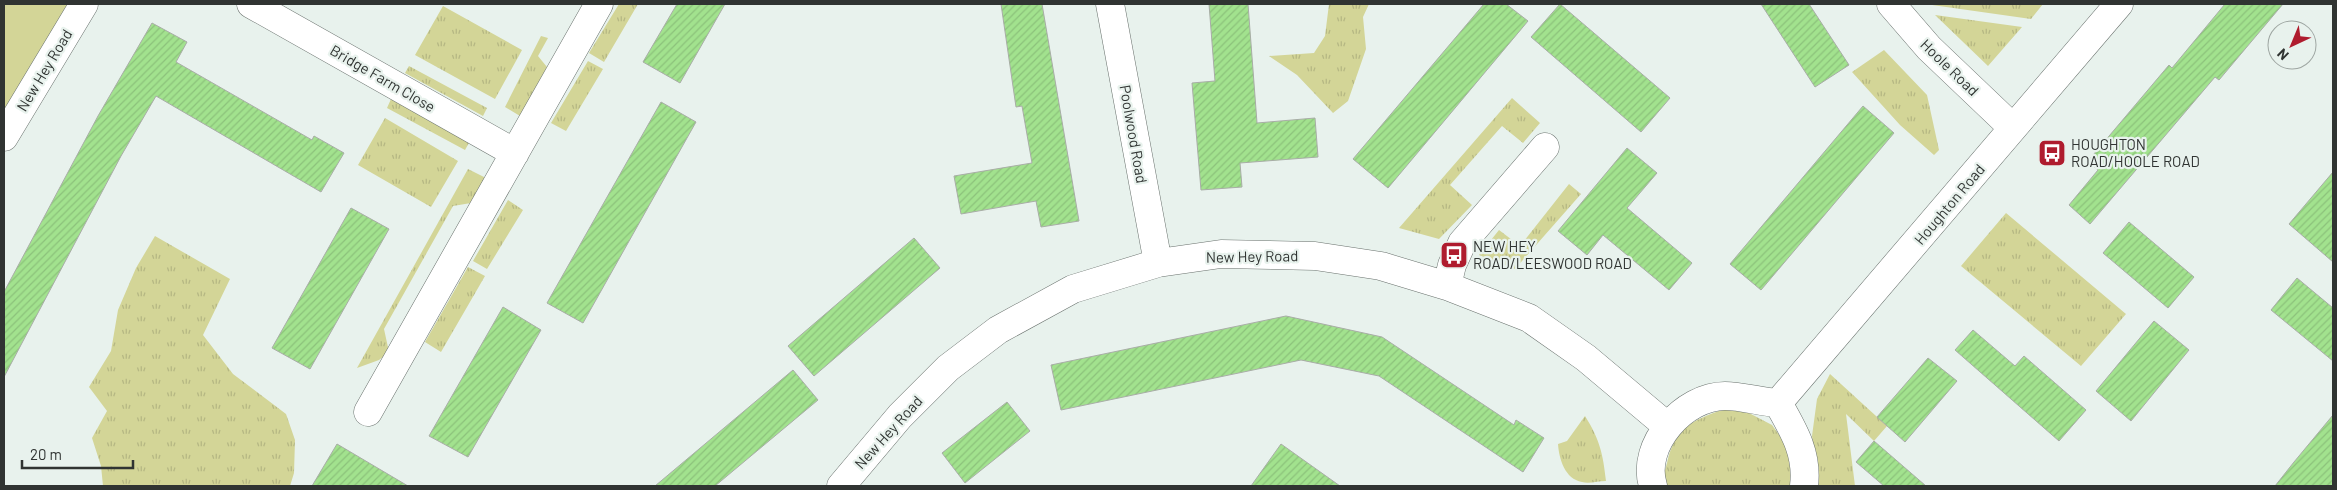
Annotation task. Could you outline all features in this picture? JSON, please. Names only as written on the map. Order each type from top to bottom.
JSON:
[{"type":"street","name":"New Hey Road","points":[[4,137],[84,4]]},
{"type":"street","name":"Bridge Farm Close","points":[[251,4],[515,153]]},
{"type":"street","points":[[368,412],[599,4]]},
{"type":"street","name":"Poolwood Road","points":[[1110,4],[1158,263]]},
{"type":"street","name":"Hoole Road","points":[[1891,4],[1929,48],[2013,128]]},
{"type":"street","name":"Houghton Road","points":[[1778,403],[2119,4]]},
{"type":"street","points":[[1447,286],[1452,265],[1462,243],[1545,147]]},
{"type":"street","name":"New Hey Road","points":[[841,486],[900,416],[948,368],[998,330],[1072,289],[1158,263],[1221,254],[1315,256],[1381,266],[1447,286],[1529,318],[1586,358],[1667,426]]},
{"type":"street","points":[[1653,486],[1650,478],[1653,453],[1667,426],[1694,404],[1724,396],[1778,403],[1797,437],[1806,469],[1804,486]]},
{"type":"green space","points":[[4,4],[74,4],[4,118]]},
{"type":"green space","points":[[619,4],[638,4],[604,62],[589,53]]},
{"type":"green space","points":[[1329,4],[1369,4],[1363,17],[1366,49],[1348,101],[1333,113],[1297,75],[1269,56],[1314,53],[1325,36]]},
{"type":"green space","points":[[1925,4],[2043,4],[2031,19]]},
{"type":"green space","points":[[443,6],[522,50],[495,99],[415,55]]},
{"type":"green space","points":[[1935,15],[2022,27],[1988,66]]},
{"type":"green space","points":[[541,36],[548,38],[538,56],[547,67],[520,116],[505,107]]},
{"type":"green space","points":[[1884,50],[1927,95],[1939,150],[1934,155],[1900,125],[1852,72]]},
{"type":"green space","points":[[588,61],[603,69],[566,131],[551,123]]},
{"type":"green space","points":[[409,66],[487,108],[483,116],[405,73]]},
{"type":"green space","points":[[1512,98],[1540,123],[1523,143],[1502,126],[1450,185],[1472,205],[1439,239],[1399,228]]},
{"type":"green space","points":[[391,99],[470,141],[465,150],[387,108]]},
{"type":"green space","points":[[385,118],[458,161],[431,207],[358,165]]},
{"type":"green space","points":[[468,169],[486,178],[471,203],[453,206],[384,329],[389,352],[379,360],[357,368]]},
{"type":"green space","points":[[1569,184],[1581,194],[1515,269],[1479,255],[1499,230],[1520,246]]},
{"type":"green space","points":[[508,200],[523,210],[487,269],[473,261]]},
{"type":"green space","points":[[2006,213],[2126,314],[2081,366],[1961,266]]},
{"type":"green space","points":[[155,236],[230,279],[203,335],[233,374],[286,414],[295,440],[294,473],[290,486],[103,486],[101,466],[92,438],[107,411],[89,387],[111,351],[118,310],[136,268]]},
{"type":"green space","points":[[468,267],[485,276],[441,352],[425,342]]},
{"type":"green space","points":[[1830,374],[1887,426],[1874,441],[1846,414],[1855,486],[1818,486],[1812,436],[1817,399]]},
{"type":"green space","points":[[1724,409],[1749,413],[1772,425],[1788,447],[1793,486],[1664,486],[1664,474],[1670,451],[1680,433],[1703,417]]},
{"type":"green space","points":[[1585,416],[1600,447],[1606,481],[1588,483],[1576,480],[1567,473],[1560,456],[1558,444],[1567,441]]},
{"type":"building","points":[[677,4],[725,4],[680,83],[643,62]]},
{"type":"building","points":[[1001,4],[1042,4],[1079,221],[1041,227],[1036,201],[961,214],[954,176],[1032,163],[1022,106],[1016,107]]},
{"type":"building","points":[[1209,4],[1248,4],[1257,123],[1315,118],[1318,157],[1240,163],[1242,187],[1201,190],[1192,83],[1215,81]]},
{"type":"building","points":[[1484,4],[1506,4],[1528,21],[1388,188],[1353,159]]},
{"type":"building","points":[[1560,4],[1670,98],[1641,132],[1531,37]]},
{"type":"building","points":[[1761,4],[1809,4],[1849,65],[1815,87]]},
{"type":"building","points":[[2225,4],[2283,4],[2270,20],[2267,20],[2267,23],[2219,80],[2215,77],[2090,224],[2069,205],[2098,170],[2088,161],[2169,65],[2172,68]]},
{"type":"building","points":[[152,23],[187,42],[176,62],[312,140],[314,136],[344,153],[321,192],[156,96],[121,156],[4,377],[4,292],[98,116]]},
{"type":"building","points":[[661,102],[696,122],[583,323],[547,303]]},
{"type":"building","points":[[1863,106],[1894,133],[1761,290],[1730,264]]},
{"type":"building","points":[[1627,148],[1657,173],[1627,208],[1692,263],[1669,290],[1603,235],[1587,255],[1558,231]]},
{"type":"building","points":[[2333,172],[2333,262],[2289,224]]},
{"type":"building","points":[[351,208],[389,229],[310,369],[272,348]]},
{"type":"building","points":[[2129,222],[2194,277],[2168,308],[2103,253]]},
{"type":"building","points":[[914,238],[940,268],[814,376],[788,346]]},
{"type":"building","points":[[2297,278],[2333,308],[2333,361],[2271,310]]},
{"type":"building","points":[[503,307],[541,330],[468,457],[429,436]]},
{"type":"building","points":[[1286,316],[1382,337],[1514,425],[1516,420],[1544,438],[1523,472],[1379,376],[1301,360],[1061,410],[1051,365]]},
{"type":"building","points":[[2154,321],[2189,350],[2131,421],[2096,391]]},
{"type":"building","points":[[1973,330],[2015,366],[2024,356],[2086,410],[2059,441],[1955,350]]},
{"type":"building","points":[[1928,358],[1957,381],[1905,442],[1877,417]]},
{"type":"building","points":[[793,370],[818,400],[715,486],[655,486]]},
{"type":"building","points":[[1007,402],[1030,431],[965,483],[942,453]]},
{"type":"building","points":[[2333,415],[2333,486],[2275,486],[2294,462]]},
{"type":"building","points":[[1874,441],[1926,486],[1884,486],[1856,462]]},
{"type":"building","points":[[337,444],[408,486],[312,486]]},
{"type":"building","points":[[1281,444],[1340,486],[1251,486]]},
{"type":"place","name":"HOUGHTON ROAD/HOOLE ROAD","points":[[2052,153]]},
{"type":"place","name":"NEW HEY ROAD/LEESWOOD ROAD","points":[[1454,255]]}]
